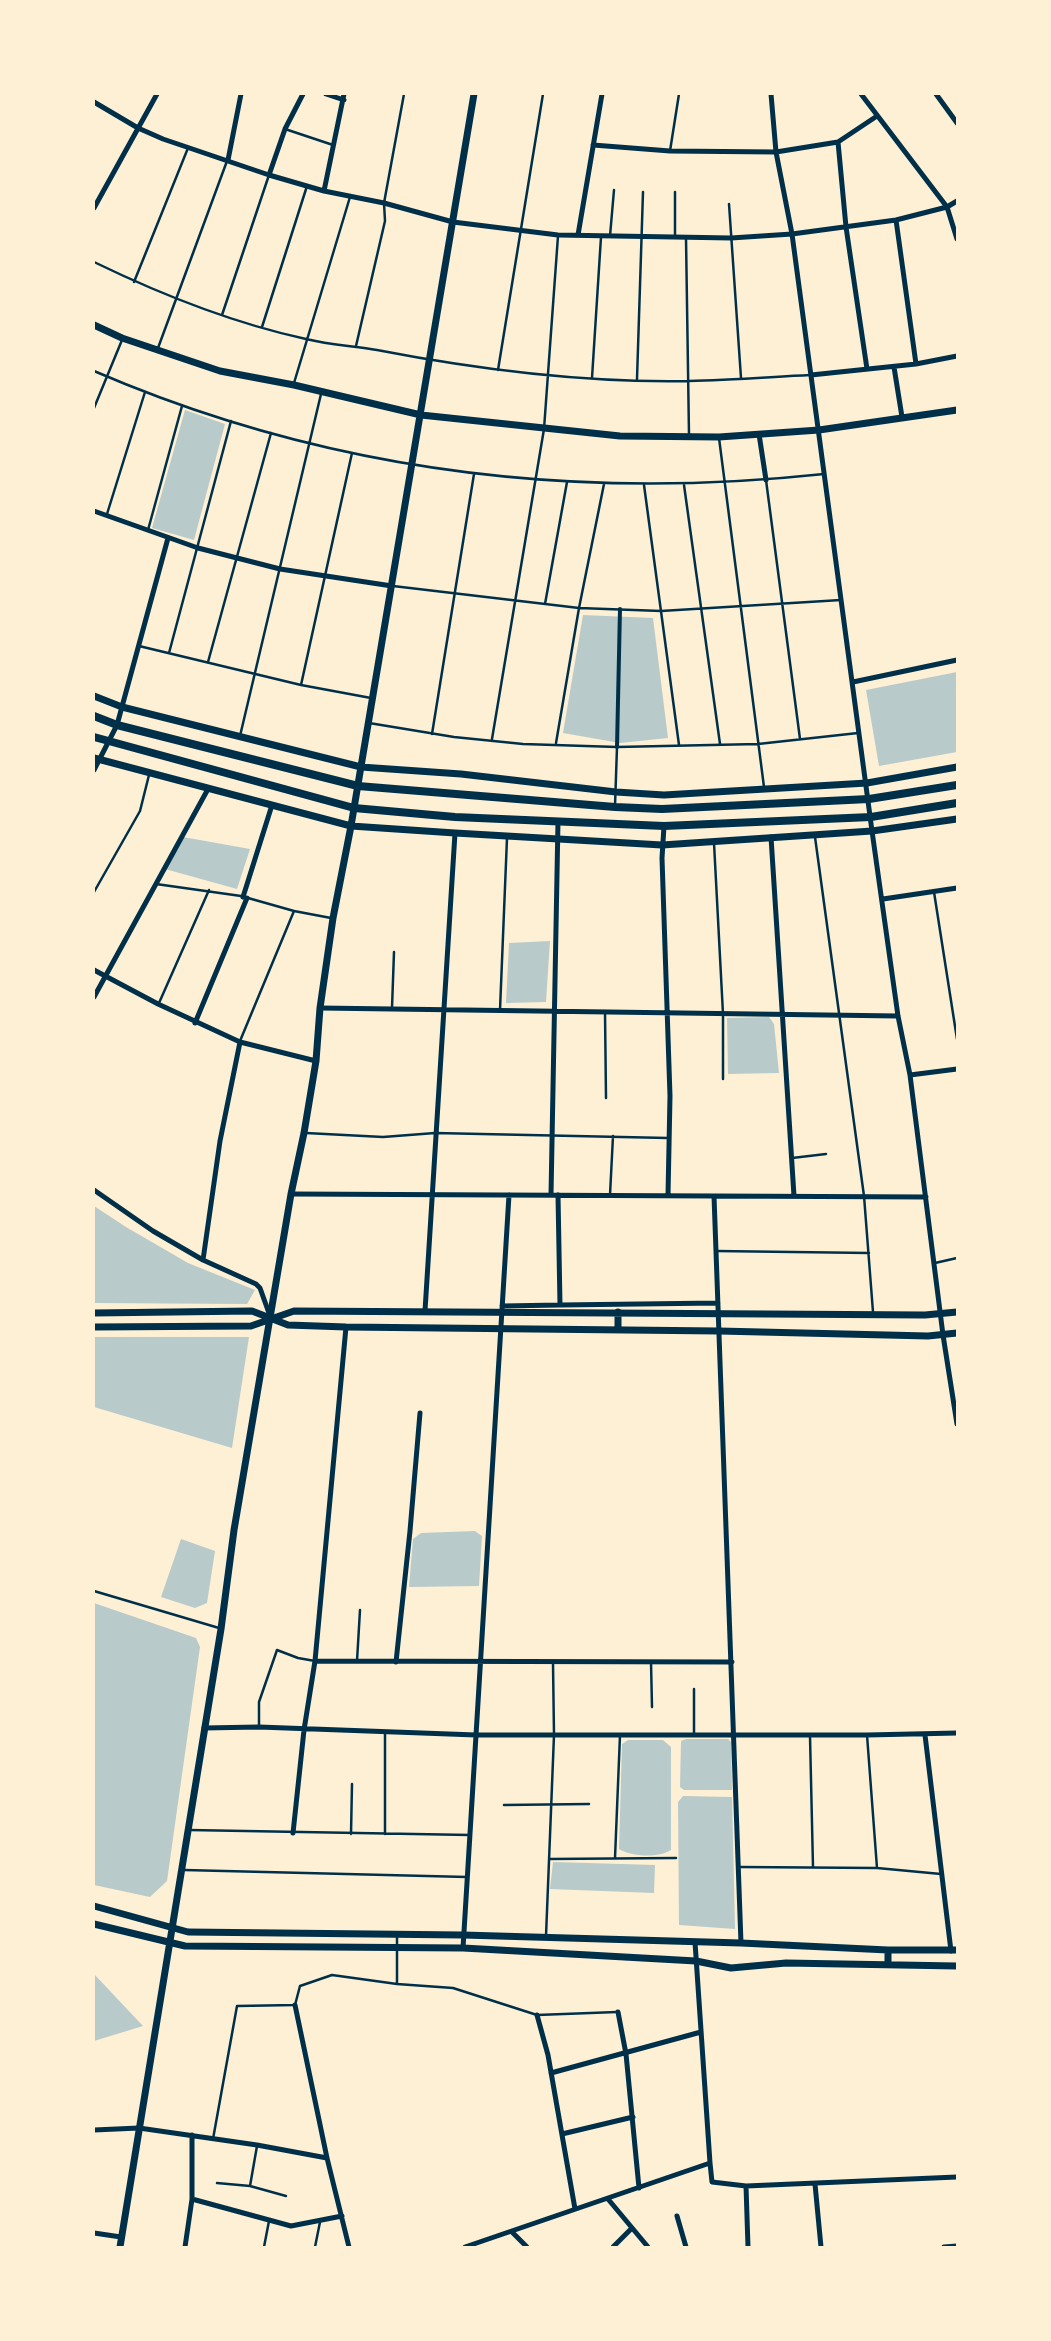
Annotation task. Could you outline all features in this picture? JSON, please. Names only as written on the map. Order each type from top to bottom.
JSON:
[{"type":"main road","points":[[94,716],[117,725],[358,786],[615,807],[662,809],[869,799],[957,785]]},
{"type":"main road","points":[[94,737],[110,743],[354,808],[455,817],[664,826],[870,817],[957,804]]},
{"type":"street","points":[[94,208],[157,94]]},
{"type":"street","points":[[228,160],[241,94]]},
{"type":"street","points":[[269,175],[285,129],[303,94]]},
{"type":"street","points":[[324,191],[332,145],[344,97],[326,94]]},
{"type":"street","points":[[120,2247],[221,1629],[234,1530],[291,1194],[304,1133],[316,1061],[320,1008],[333,918],[352,826],[474,94]]},
{"type":"street","points":[[578,235],[602,94]]},
{"type":"street","points":[[771,94],[776,152],[792,234],[867,783],[870,817],[898,1016],[910,1075],[942,1314],[943,1335],[957,1424]]},
{"type":"street","points":[[860,94],[947,207],[957,239]]},
{"type":"street","points":[[936,94],[957,123]]},
{"type":"street","points":[[94,102],[138,128],[269,175],[324,191],[384,203],[453,222],[558,235],[731,238],[792,234],[896,220],[947,207],[957,201]]},
{"type":"street","points":[[593,145],[670,151],[776,152],[838,142],[877,116]]},
{"type":"street","points":[[838,142],[846,227],[867,369]]},
{"type":"street","points":[[896,220],[916,364]]},
{"type":"street","points":[[94,325],[122,338],[220,371],[294,384],[421,415],[544,429],[620,436],[719,437],[819,430],[957,410]]},
{"type":"street","points":[[811,375],[894,367],[957,356]]},
{"type":"street","points":[[894,367],[902,417]]},
{"type":"street","points":[[759,434],[766,480]]},
{"type":"street","points":[[94,511],[198,548],[280,569],[392,586]]},
{"type":"street","points":[[94,770],[96,759],[110,743],[117,725],[168,538]]},
{"type":"street","points":[[617,747],[620,609]]},
{"type":"street","points":[[853,682],[957,660]]},
{"type":"street","points":[[94,696],[122,707],[361,767],[461,774],[616,792],[664,795],[867,783],[957,767]]},
{"type":"street","points":[[96,759],[352,826],[662,845],[872,831],[957,819]]},
{"type":"street","points":[[94,997],[208,789]]},
{"type":"street","points":[[196,1023],[245,898],[272,805]]},
{"type":"street","points":[[551,1195],[558,821]]},
{"type":"street","points":[[664,826],[662,845],[670,1096],[668,1196]]},
{"type":"street","points":[[425,1311],[455,833]]},
{"type":"street","points":[[771,837],[794,1196]]},
{"type":"street","points":[[883,899],[957,888]]},
{"type":"street","points":[[94,970],[196,1023],[240,1042],[316,1061]]},
{"type":"street","points":[[320,1008],[898,1016]]},
{"type":"street","points":[[203,1260],[220,1141],[240,1042]]},
{"type":"street","points":[[910,1075],[957,1069]]},
{"type":"street","points":[[94,1190],[152,1231],[203,1260],[260,1288],[271,1319]]},
{"type":"street","points":[[291,1194],[926,1196]]},
{"type":"street","points":[[463,1948],[509,1195]]},
{"type":"street","points":[[558,1195],[560,1305]]},
{"type":"street","points":[[714,1196],[740,1867],[741,1943]]},
{"type":"street","points":[[94,1327],[251,1326],[294,1310],[425,1311],[560,1305],[718,1303]]},
{"type":"street","points":[[502,1309],[874,1314],[942,1314],[957,1312]]},
{"type":"street","points":[[94,1313],[252,1311],[288,1325],[346,1327],[618,1329],[943,1335],[957,1333]]},
{"type":"street","points":[[618,1312],[618,1329]]},
{"type":"street","points":[[293,1833],[304,1730],[315,1661],[346,1327]]},
{"type":"street","points":[[396,1662],[420,1413]]},
{"type":"street","points":[[315,1661],[732,1662]]},
{"type":"street","points":[[204,1728],[259,1727],[476,1735],[866,1736],[957,1733]]},
{"type":"street","points":[[94,1906],[188,1932],[464,1935],[741,1943],[888,1950],[954,1950],[942,1874],[925,1734]]},
{"type":"street","points":[[94,1924],[185,1946],[463,1948],[696,1960],[731,1968],[786,1963],[957,1966]]},
{"type":"street","points":[[695,1942],[712,2182],[746,2186],[957,2177]]},
{"type":"street","points":[[888,1950],[888,1965]]},
{"type":"street","points":[[295,2006],[327,2158],[349,2247]]},
{"type":"street","points":[[618,2012],[626,2054],[639,2188]]},
{"type":"street","points":[[537,2015],[551,2073],[575,2209]]},
{"type":"street","points":[[551,2073],[701,2032]]},
{"type":"street","points":[[562,2134],[633,2117]]},
{"type":"street","points":[[94,2130],[139,2128],[257,2145],[327,2158]]},
{"type":"street","points":[[185,2247],[192,2198],[192,2135]]},
{"type":"street","points":[[465,2247],[710,2163]]},
{"type":"street","points":[[815,2184],[822,2247]]},
{"type":"street","points":[[746,2186],[748,2247]]},
{"type":"street","points":[[192,2198],[291,2226],[320,2222],[342,2216]]},
{"type":"street","points":[[608,2199],[648,2247]]},
{"type":"street","points":[[677,2216],[686,2247]]},
{"type":"street","points":[[613,2247],[632,2228]]},
{"type":"street","points":[[512,2232],[527,2247]]},
{"type":"street","points":[[94,2233],[122,2237]]},
{"type":"street","points":[[944,2247],[957,2246]]},
{"type":"lane","points":[[356,346],[385,221],[384,203],[404,94]]},
{"type":"lane","points":[[498,370],[543,94]]},
{"type":"lane","points":[[670,151],[679,94]]},
{"type":"lane","points":[[285,129],[332,145]]},
{"type":"lane","points":[[134,282],[189,147]]},
{"type":"lane","points":[[157,350],[178,300],[228,160]]},
{"type":"lane","points":[[222,315],[269,175]]},
{"type":"lane","points":[[262,327],[307,185]]},
{"type":"lane","points":[[610,236],[614,190]]},
{"type":"lane","points":[[637,379],[643,192]]},
{"type":"lane","points":[[675,192],[675,237]]},
{"type":"lane","points":[[294,384],[350,196]]},
{"type":"lane","points":[[729,204],[741,378]]},
{"type":"lane","points":[[492,739],[544,429],[558,235]]},
{"type":"lane","points":[[592,378],[601,236]]},
{"type":"lane","points":[[686,237],[689,437]]},
{"type":"lane","points":[[94,262],[134,282],[178,300],[262,327],[308,340],[356,346],[430,361],[548,376],[592,378],[688,381],[811,375]]},
{"type":"lane","points":[[94,408],[122,338]]},
{"type":"lane","points":[[94,371],[182,406],[271,433],[352,453],[412,465],[474,474],[535,480],[644,485],[725,483],[825,474]]},
{"type":"lane","points":[[107,516],[145,392]]},
{"type":"lane","points":[[240,736],[321,392]]},
{"type":"lane","points":[[148,531],[182,406]]},
{"type":"lane","points":[[169,653],[230,421]]},
{"type":"lane","points":[[208,662],[271,433]]},
{"type":"lane","points":[[719,437],[764,789]]},
{"type":"lane","points":[[301,685],[352,453]]},
{"type":"lane","points":[[432,734],[474,474]]},
{"type":"lane","points":[[766,480],[800,739]]},
{"type":"lane","points":[[545,604],[566,482]]},
{"type":"lane","points":[[556,744],[579,608],[604,484]]},
{"type":"lane","points":[[644,485],[679,745]]},
{"type":"lane","points":[[684,485],[720,744]]},
{"type":"lane","points":[[392,586],[579,608],[661,611],[842,600]]},
{"type":"lane","points":[[139,646],[301,685],[373,698]]},
{"type":"lane","points":[[369,723],[432,734],[492,739],[523,744],[617,747],[758,744],[860,732]]},
{"type":"lane","points":[[615,807],[617,747]]},
{"type":"lane","points":[[94,892],[140,811],[150,773]]},
{"type":"lane","points":[[815,834],[864,1196],[874,1314]]},
{"type":"lane","points":[[500,1011],[507,836]]},
{"type":"lane","points":[[714,841],[723,1014],[723,1079]]},
{"type":"lane","points":[[156,884],[209,890],[294,911],[333,918]]},
{"type":"lane","points":[[158,1004],[209,890]]},
{"type":"lane","points":[[934,892],[957,1039]]},
{"type":"lane","points":[[240,1042],[294,911]]},
{"type":"lane","points":[[392,1010],[394,952]]},
{"type":"lane","points":[[605,1012],[606,1098]]},
{"type":"lane","points":[[304,1133],[383,1137],[435,1133],[552,1134],[668,1138]]},
{"type":"lane","points":[[610,1195],[613,1136]]},
{"type":"lane","points":[[792,1158],[826,1154]]},
{"type":"lane","points":[[716,1251],[869,1253]]},
{"type":"lane","points":[[935,1263],[957,1258]]},
{"type":"lane","points":[[94,1591],[221,1629]]},
{"type":"lane","points":[[357,1662],[360,1610]]},
{"type":"lane","points":[[259,1727],[259,1702],[277,1650],[298,1658],[315,1661]]},
{"type":"lane","points":[[546,1938],[554,1735],[554,1662]]},
{"type":"lane","points":[[651,1662],[652,1707]]},
{"type":"lane","points":[[694,1689],[694,1736]]},
{"type":"lane","points":[[384,1732],[386,1834]]},
{"type":"lane","points":[[615,1858],[620,1735]]},
{"type":"lane","points":[[810,1736],[813,1867]]},
{"type":"lane","points":[[866,1736],[877,1868]]},
{"type":"lane","points":[[351,1834],[352,1784]]},
{"type":"lane","points":[[504,1805],[589,1804]]},
{"type":"lane","points":[[187,1830],[470,1836]]},
{"type":"lane","points":[[549,1859],[676,1858]]},
{"type":"lane","points":[[740,1867],[877,1868],[942,1874]]},
{"type":"lane","points":[[181,1870],[467,1877]]},
{"type":"lane","points":[[397,1934],[397,1984]]},
{"type":"lane","points":[[212,2139],[238,2006],[295,2006],[300,1986],[332,1974],[397,1984],[453,1988],[537,2015],[618,2012]]},
{"type":"lane","points":[[250,2186],[257,2145]]},
{"type":"lane","points":[[218,2183],[250,2186],[286,2196]]},
{"type":"lane","points":[[264,2247],[269,2221]]},
{"type":"lane","points":[[316,2247],[320,2222]]},
{"type":"shaded area","points":[[185,410],[225,424],[194,540],[152,528]]},
{"type":"shaded area","points":[[583,615],[653,618],[668,738],[620,743],[563,733]]},
{"type":"shaded area","points":[[957,672],[957,752],[879,766],[866,690]]},
{"type":"shaded area","points":[[183,837],[250,849],[237,889],[165,869]]},
{"type":"shaded area","points":[[550,941],[546,1002],[506,1003],[509,943]]},
{"type":"shaded area","points":[[769,1017],[774,1024],[779,1073],[728,1074],[727,1018]]},
{"type":"shaded area","points":[[94,1206],[188,1263],[255,1290],[247,1304],[94,1303]]},
{"type":"shaded area","points":[[94,1337],[249,1337],[232,1448],[94,1407]]},
{"type":"shaded area","points":[[475,1531],[482,1536],[479,1586],[409,1587],[413,1539],[421,1533]]},
{"type":"shaded area","points":[[181,1539],[215,1551],[207,1603],[195,1608],[161,1597]]},
{"type":"shaded area","points":[[94,1603],[196,1638],[200,1647],[167,1881],[150,1897],[94,1885]]},
{"type":"shaded area","points":[[686,1739],[728,1739],[731,1742],[732,1790],[684,1790],[680,1787],[681,1741]]},
{"type":"shaded area","points":[[628,1740],[663,1740],[671,1747],[671,1850],[666,1853],[645,1856],[631,1854],[619,1849],[622,1744]]},
{"type":"shaded area","points":[[683,1796],[732,1797],[735,1929],[679,1925],[678,1802]]},
{"type":"shaded area","points":[[553,1862],[655,1865],[654,1893],[550,1889]]},
{"type":"shaded area","points":[[94,1974],[143,2026],[94,2041]]}]
